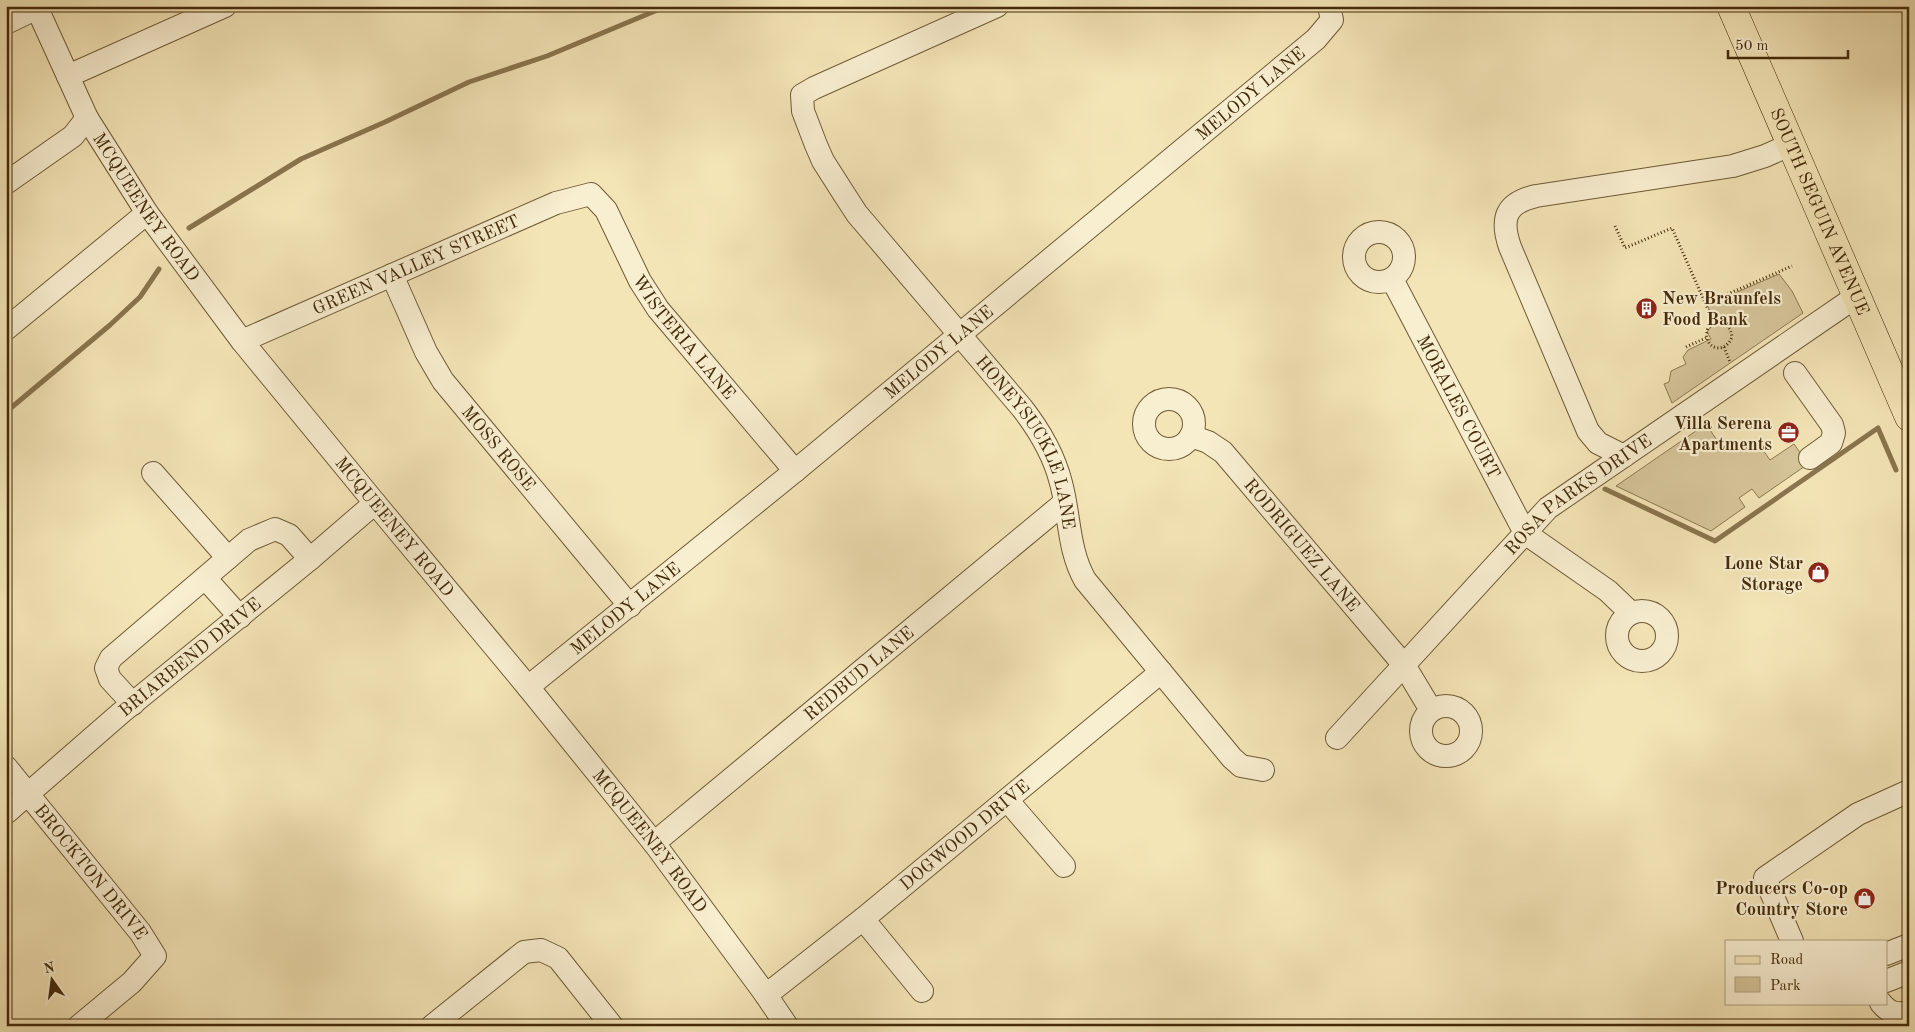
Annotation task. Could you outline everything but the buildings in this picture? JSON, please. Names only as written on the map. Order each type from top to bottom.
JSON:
[{"type":"main road","name":"SOUTH SEGUIN AVENUE","points":[[1731,6],[1909,417]]},
{"type":"street","points":[[68,76],[226,6]]},
{"type":"street","name":"HONEYSUCKLE LANE","points":[[997,6],[814,88],[802,97],[803,111],[823,161],[857,214],[1022,408],[1040,434],[1054,462],[1061,484],[1072,551],[1085,580],[1232,758],[1241,766],[1263,770]]},
{"type":"street","name":"MELODY LANE","points":[[528,687],[630,606],[1316,39],[1332,20],[1329,6]]},
{"type":"street","points":[[6,23],[36,7]]},
{"type":"street","name":"MCQUEENEY ROAD","points":[[36,7],[87,118],[147,212],[242,340],[654,843],[766,995],[783,1025]]},
{"type":"street","points":[[6,183],[73,136],[87,118]]},
{"type":"street","points":[[1624,456],[1598,443],[1588,431],[1510,247],[1506,228],[1507,214],[1518,202],[1536,196],[1733,166],[1757,159],[1792,144]]},
{"type":"street","name":"GREEN VALLEY STREET","points":[[242,340],[556,203],[591,194]]},
{"type":"street","name":"WISTERIA LANE","points":[[591,194],[599,200],[606,210],[640,280],[658,309],[794,471]]},
{"type":"street","points":[[8,325],[147,212]]},
{"type":"street","name":"MOSS ROSE","points":[[392,275],[426,352],[443,381],[630,606]]},
{"type":"street","name":"MORALES COURT","points":[[1392,279],[1525,533]]},
{"type":"street","name":"ROSA PARKS DRIVE","points":[[1337,738],[1548,508],[1857,296]]},
{"type":"street","points":[[1795,373],[1833,429],[1833,440],[1815,448]]},
{"type":"street","name":"RODRIGUEZ LANE","points":[[1191,436],[1208,442],[1223,452],[1404,665],[1431,710]]},
{"type":"street","points":[[153,473],[228,558]]},
{"type":"street","name":"BRIARBEND DRIVE","points":[[6,813],[133,704],[310,559],[375,503]]},
{"type":"street","name":"REDBUD LANE","points":[[654,843],[1064,503]]},
{"type":"street","points":[[133,704],[110,678],[106,668],[111,658],[249,540],[275,530],[289,535],[310,559]]},
{"type":"street","points":[[1525,533],[1608,591],[1631,613]]},
{"type":"street","points":[[205,578],[240,617]]},
{"type":"street","name":"DOGWOOD DRIVE","points":[[766,995],[863,919],[1161,672]]},
{"type":"street","name":"BROCKTON DRIVE","points":[[6,767],[140,932],[155,956],[132,982],[79,1026]]},
{"type":"street","points":[[1792,940],[1765,878],[1858,814],[1909,791]]},
{"type":"street","points":[[1007,800],[1064,866]]},
{"type":"street","points":[[863,919],[922,991]]},
{"type":"street","points":[[1888,953],[1909,945]]},
{"type":"street","points":[[432,1026],[524,952],[541,950],[558,958],[612,1026]]},
{"type":"street","points":[[1888,980],[1909,972]]},
{"type":"street","points":[[1882,1004],[1893,1013],[1909,1012]]},
{"type":"path","points":[[1615,226],[1625,248],[1672,228],[1714,324]]},
{"type":"path","points":[[1705,304],[1792,266]]},
{"type":"path","points":[[1723,323],[1731,331],[1730,342],[1724,347],[1714,347],[1706,338],[1708,337],[1706,333],[1708,328],[1714,324],[1723,323]]},
{"type":"path","points":[[1686,347],[1706,338]]},
{"type":"path","points":[[1724,347],[1731,365]]},
{"type":"green space","points":[[1779,274],[1792,291],[1803,313],[1672,403],[1664,384],[1669,382],[1671,371],[1686,364],[1683,357],[1688,350],[1711,339],[1707,332],[1716,323],[1707,305]]},
{"type":"green space","points":[[1706,424],[1725,452],[1744,440],[1751,450],[1760,446],[1770,460],[1794,444],[1808,464],[1759,498],[1752,489],[1739,498],[1745,507],[1711,531],[1616,486]]},
{"type":"waterway","points":[[189,228],[301,159],[469,82],[547,56],[667,6]]},
{"type":"waterway","points":[[6,412],[110,325],[140,297],[159,269]]},
{"type":"waterway","points":[[1605,489],[1715,541],[1878,428],[1896,470]]},
{"type":"place","name":"New Braunfels Food Bank","points":[[1646,308]]},
{"type":"place","name":"Villa Serena Apartments","points":[[1788,433]]},
{"type":"place","name":"Lone Star Storage","points":[[1819,573]]},
{"type":"place","name":"Producers Co-op Country Store","points":[[1864,898]]}]
